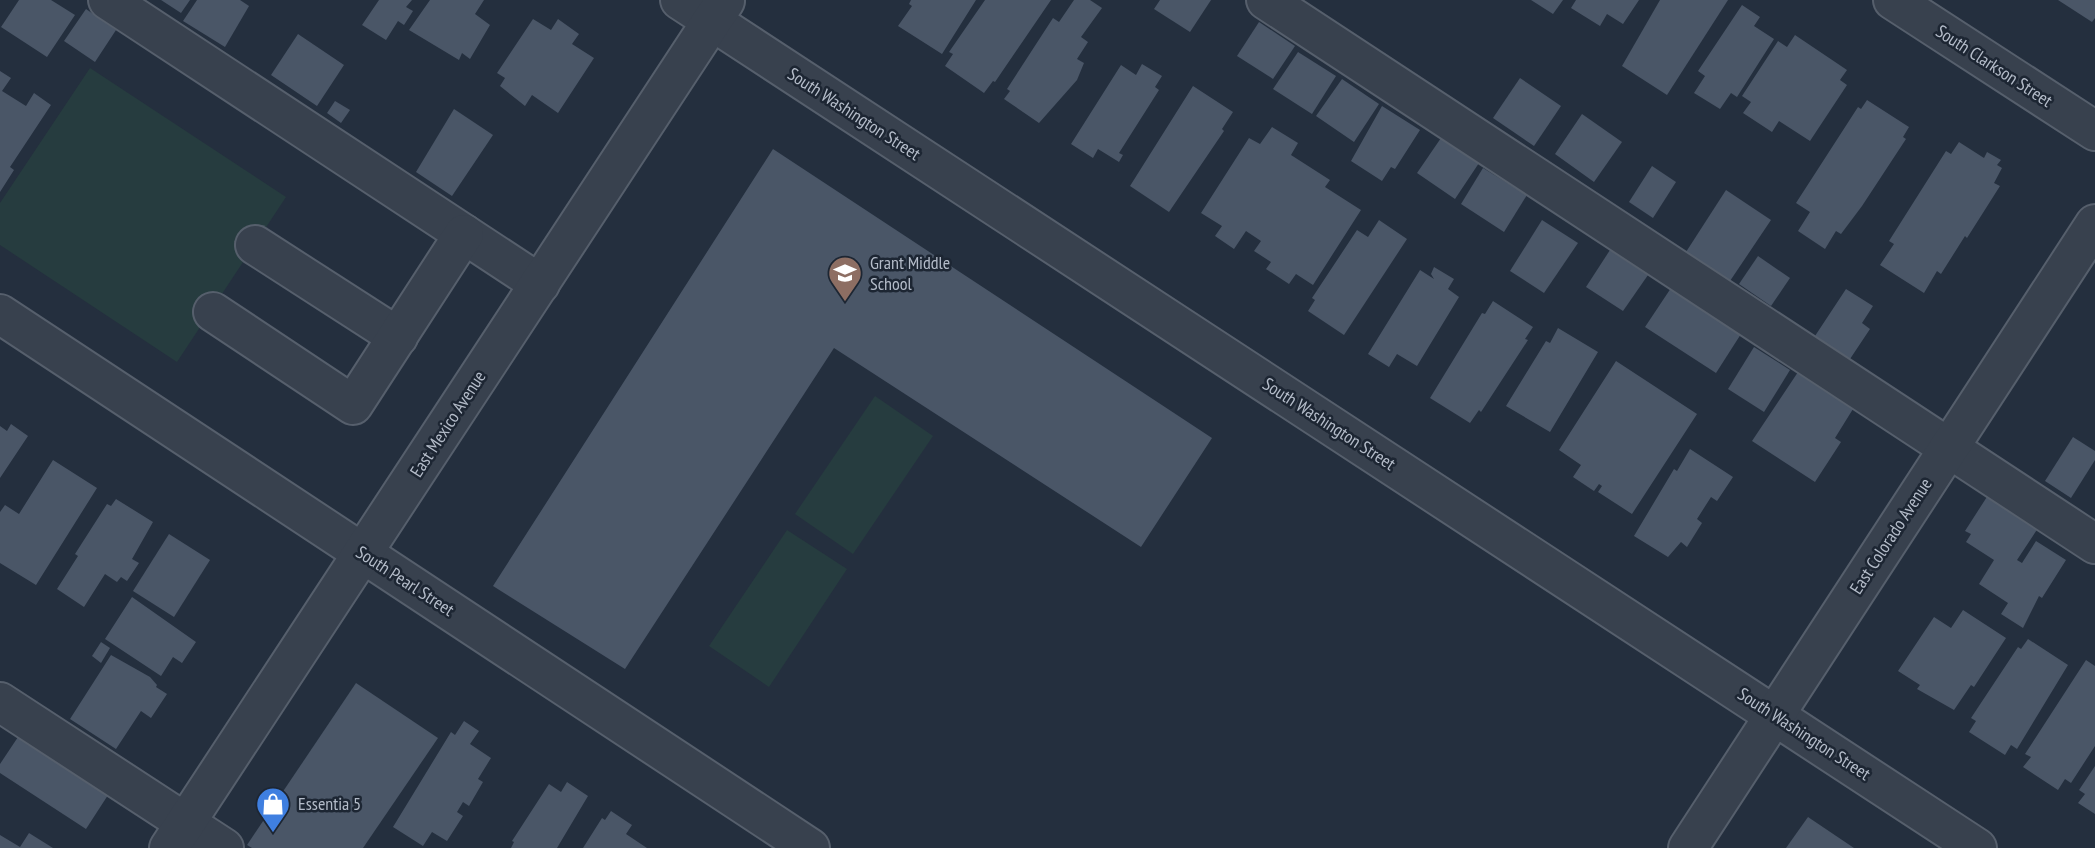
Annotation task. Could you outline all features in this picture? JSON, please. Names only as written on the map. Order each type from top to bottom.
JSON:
[{"type":"street","points":[[108,0],[540,284]]},
{"type":"street","name":"South Washington Street","points":[[680,0],[719,11],[1977,848]]},
{"type":"street","points":[[1266,0],[2095,544]]},
{"type":"street","name":"South Clarkson Street","points":[[1893,0],[2095,131]]},
{"type":"street","name":"East Mexico Avenue","points":[[177,836],[719,11]]},
{"type":"street","name":"East Colorado Avenue","points":[[1688,848],[2095,224]]},
{"type":"street","points":[[213,312],[353,405],[464,234]]},
{"type":"street","points":[[255,245],[398,337]]},
{"type":"street","name":"South Pearl Street","points":[[0,314],[810,848]]},
{"type":"street","points":[[0,702],[177,836],[224,848]]},
{"type":"green space","points":[[90,68],[286,197],[177,362],[0,245],[0,203]]},
{"type":"green space","points":[[875,396],[933,436],[853,554],[795,514]]},
{"type":"green space","points":[[787,530],[847,569],[769,687],[709,646]]},
{"type":"building","points":[[19,0],[51,0],[75,15],[47,57],[1,27]]},
{"type":"building","points":[[161,0],[190,0],[181,13]]},
{"type":"building","points":[[197,0],[240,0],[249,6],[225,47],[183,21]]},
{"type":"building","points":[[379,0],[412,0],[406,7],[413,11],[404,25],[398,21],[386,40],[362,25]]},
{"type":"building","points":[[430,0],[484,0],[475,14],[490,25],[470,59],[462,53],[459,60],[409,30]]},
{"type":"building","points":[[911,0],[976,0],[942,54],[898,26],[912,6],[909,4]]},
{"type":"building","points":[[985,0],[1051,0],[995,82],[993,81],[984,93],[945,66],[953,54],[949,52]]},
{"type":"building","points":[[1074,0],[1090,0],[1102,8],[1081,37],[1088,42],[1077,59],[1084,63],[1077,80],[1039,123],[1004,99],[1010,91],[1007,89],[1053,18],[1059,22]]},
{"type":"building","points":[[1160,0],[1211,0],[1190,32],[1154,9]]},
{"type":"building","points":[[1531,0],[1563,0],[1553,14]]},
{"type":"building","points":[[1576,0],[1639,0],[1623,24],[1607,14],[1600,26],[1571,8]]},
{"type":"building","points":[[1660,0],[1728,0],[1667,95],[1622,66]]},
{"type":"building","points":[[2058,0],[2095,0],[2095,18],[2092,22]]},
{"type":"building","points":[[1742,5],[1760,17],[1754,26],[1774,39],[1737,97],[1731,93],[1720,109],[1694,93],[1705,76],[1698,71]]},
{"type":"building","points":[[86,9],[116,30],[95,62],[64,41]]},
{"type":"building","points":[[533,19],[551,30],[558,19],[579,34],[572,44],[594,58],[558,113],[532,95],[525,106],[500,86],[505,78],[497,73]]},
{"type":"building","points":[[1259,22],[1295,46],[1273,79],[1237,56]]},
{"type":"building","points":[[298,34],[344,65],[317,106],[271,75]]},
{"type":"building","points":[[1795,35],[1847,70],[1840,80],[1847,85],[1810,141],[1779,121],[1772,132],[1743,113],[1751,102],[1742,96],[1778,41],[1787,47]]},
{"type":"building","points":[[1298,52],[1336,76],[1312,114],[1273,89]]},
{"type":"building","points":[[1142,64],[1162,76],[1155,87],[1159,90],[1119,153],[1123,155],[1119,162],[1098,149],[1093,158],[1071,144],[1121,65],[1136,75]]},
{"type":"building","points":[[0,71],[11,78],[2,91],[26,106],[34,93],[51,105],[10,167],[14,170],[0,192]]},
{"type":"building","points":[[1520,78],[1561,106],[1534,146],[1493,118]]},
{"type":"building","points":[[1342,79],[1379,104],[1354,142],[1316,116]]},
{"type":"building","points":[[1193,86],[1233,112],[1222,129],[1224,131],[1169,212],[1130,186]]},
{"type":"building","points":[[1867,100],[1909,127],[1903,137],[1906,139],[1862,206],[1841,234],[1836,231],[1825,249],[1798,231],[1810,212],[1796,203],[1858,107],[1861,109]]},
{"type":"building","points":[[335,101],[350,110],[341,123],[327,113]]},
{"type":"building","points":[[1382,106],[1420,130],[1395,169],[1391,167],[1382,181],[1351,161]]},
{"type":"building","points":[[454,109],[493,135],[452,196],[416,172]]},
{"type":"building","points":[[1582,114],[1622,142],[1594,182],[1555,154]]},
{"type":"building","points":[[1272,127],[1298,143],[1291,155],[1330,180],[1325,187],[1361,210],[1313,285],[1296,274],[1289,284],[1266,269],[1271,262],[1254,251],[1261,241],[1246,231],[1234,249],[1215,236],[1222,226],[1201,213],[1249,138],[1260,144]]},
{"type":"building","points":[[1441,138],[1479,163],[1455,199],[1417,173]]},
{"type":"building","points":[[1959,142],[1984,158],[1987,152],[2001,160],[1997,165],[2002,168],[1994,183],[2000,186],[1967,238],[1965,236],[1941,274],[1937,271],[1924,293],[1880,265],[1894,244],[1889,241],[1946,151],[1951,154]]},
{"type":"building","name":"Grant Middle School","points":[[773,149],[1212,438],[1141,547],[834,348],[625,669],[493,586]]},
{"type":"building","points":[[1652,166],[1676,182],[1653,218],[1629,202]]},
{"type":"building","points":[[1483,168],[1527,195],[1504,232],[1461,204]]},
{"type":"building","points":[[1726,190],[1771,220],[1730,281],[1686,252]]},
{"type":"building","points":[[1379,220],[1407,239],[1344,335],[1308,311],[1315,300],[1312,298],[1357,230],[1368,237]]},
{"type":"building","points":[[1542,220],[1578,243],[1544,293],[1510,271]]},
{"type":"building","points":[[1610,250],[1648,275],[1623,311],[1586,287]]},
{"type":"building","points":[[1758,256],[1790,278],[1771,306],[1739,284]]},
{"type":"building","points":[[1434,267],[1454,279],[1448,289],[1459,297],[1417,366],[1397,354],[1389,367],[1368,354],[1420,270],[1434,279],[1431,274]]},
{"type":"building","points":[[1671,288],[1741,334],[1716,373],[1645,327]]},
{"type":"building","points":[[1846,289],[1873,306],[1862,323],[1870,329],[1850,359],[1815,336]]},
{"type":"building","points":[[1493,301],[1533,327],[1525,339],[1528,340],[1481,412],[1479,410],[1470,423],[1430,398],[1482,313],[1485,314]]},
{"type":"building","points":[[1558,328],[1598,352],[1550,432],[1506,406],[1546,341],[1550,343]]},
{"type":"building","points":[[1754,347],[1790,370],[1764,412],[1728,389]]},
{"type":"building","points":[[1616,361],[1697,414],[1632,514],[1598,492],[1602,486],[1599,484],[1594,491],[1573,477],[1581,465],[1559,450]]},
{"type":"building","points":[[1798,372],[1853,409],[1835,438],[1841,442],[1815,482],[1752,441]]},
{"type":"building","points":[[11,424],[28,436],[0,478],[0,426],[7,431]]},
{"type":"building","points":[[2073,437],[2095,451],[2095,460],[2071,498],[2045,481]]},
{"type":"building","points":[[1690,449],[1733,477],[1717,501],[1711,497],[1697,519],[1702,523],[1687,547],[1681,542],[1668,557],[1634,536],[1674,469],[1677,471]]},
{"type":"building","points":[[53,460],[97,488],[36,585],[0,563],[0,512],[5,505],[19,514]]},
{"type":"building","points":[[1992,489],[2040,525],[2017,560],[2022,563],[2036,541],[2066,560],[2042,598],[2039,596],[2023,628],[2001,614],[2008,603],[1979,584],[1994,560],[1966,542],[1971,534],[1965,531]]},
{"type":"building","points":[[116,499],[153,522],[132,559],[139,563],[127,581],[121,577],[117,582],[105,574],[84,607],[57,589],[78,556],[75,554],[107,504],[111,506]]},
{"type":"building","points":[[169,534],[210,560],[174,617],[133,591]]},
{"type":"building","points":[[132,597],[196,642],[182,663],[173,657],[161,676],[105,639]]},
{"type":"building","points":[[1963,610],[2006,638],[1974,687],[1971,685],[1954,710],[1917,689],[1920,685],[1898,671],[1934,617],[1951,628]]},
{"type":"building","points":[[2028,639],[2068,665],[2017,749],[2011,745],[2005,755],[1969,732],[1976,721],[1971,718],[2018,647],[2021,649]]},
{"type":"building","points":[[101,642],[110,648],[101,663],[92,656]]},
{"type":"building","points":[[111,655],[150,677],[156,687],[167,694],[151,718],[141,711],[116,749],[70,719]]},
{"type":"building","points":[[2086,660],[2095,666],[2095,746],[2071,783],[2065,779],[2058,790],[2023,767],[2031,757],[2025,754]]},
{"type":"building","points":[[356,683],[438,738],[363,848],[252,848],[247,845]]},
{"type":"building","points":[[464,721],[479,731],[470,744],[491,758],[478,779],[483,782],[469,806],[463,802],[457,812],[463,816],[447,841],[432,832],[423,846],[393,827],[451,732],[455,735]]},
{"type":"building","points":[[20,734],[110,792],[86,829],[0,773],[0,764]]},
{"type":"building","points":[[2095,766],[2095,814],[2078,803],[2085,794],[2079,790]]},
{"type":"building","points":[[567,782],[588,796],[557,848],[511,848],[514,842],[512,841],[549,784],[561,792]]},
{"type":"building","points":[[611,811],[632,825],[626,834],[647,848],[583,848],[602,818],[605,820]]},
{"type":"building","points":[[1808,817],[1854,848],[1786,848]]},
{"type":"building","points":[[29,833],[53,848],[0,848],[0,835],[20,847]]},
{"type":"place","name":"Grant Middle School","points":[[845,303]]},
{"type":"place","name":"Essentia 5","points":[[273,834]]}]
